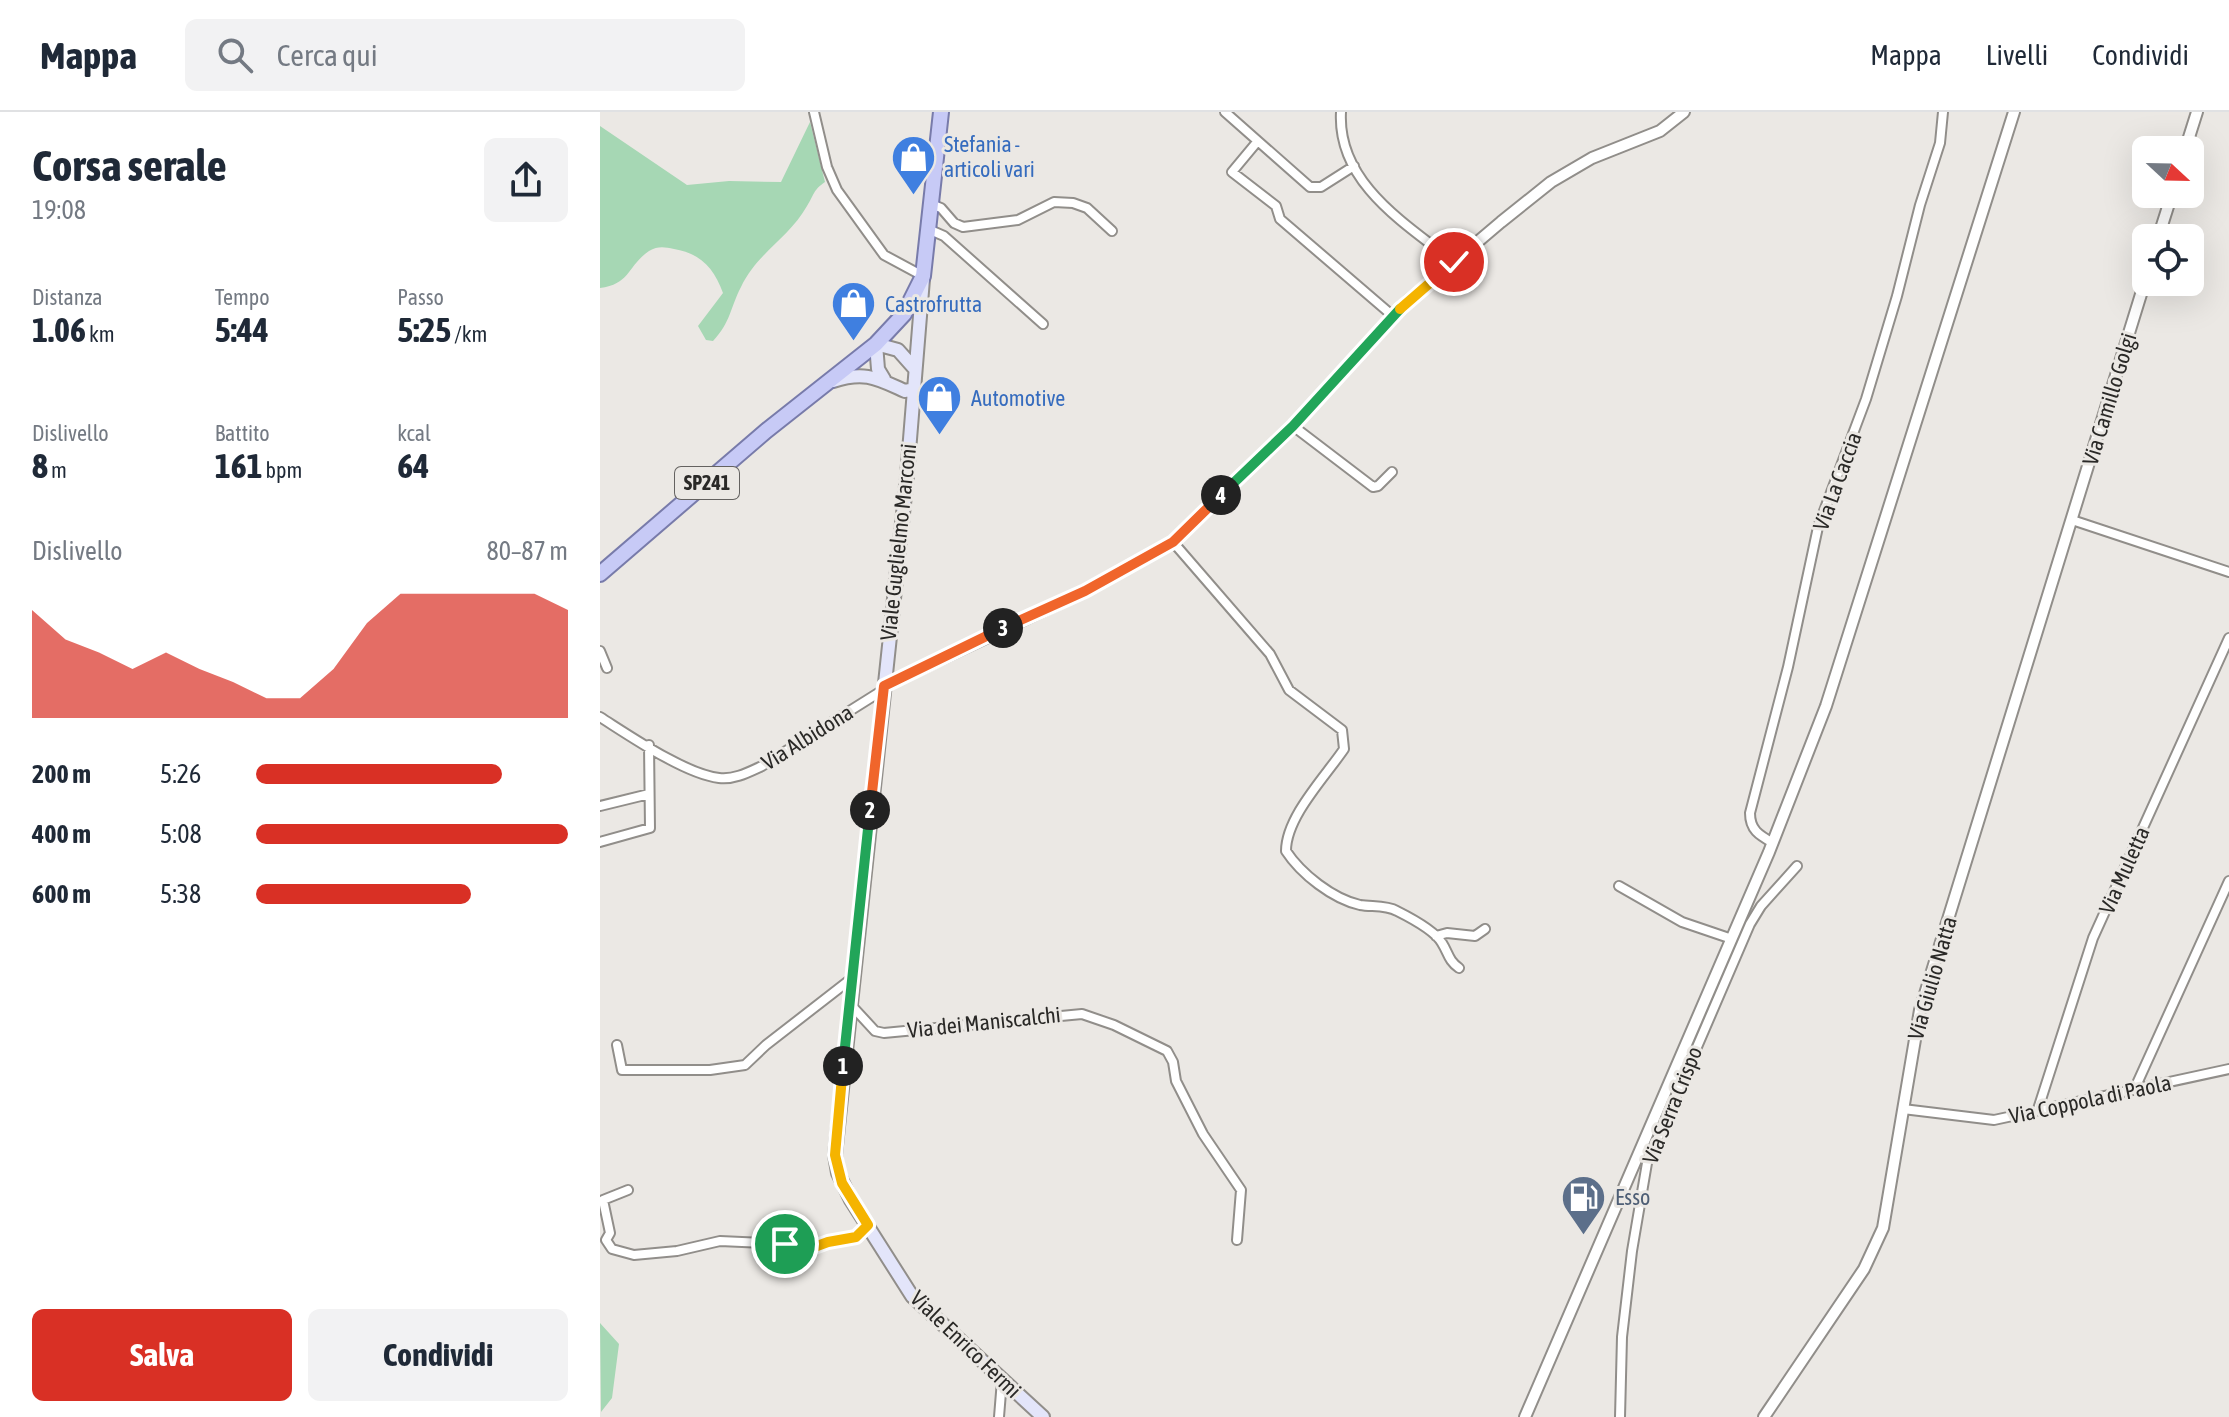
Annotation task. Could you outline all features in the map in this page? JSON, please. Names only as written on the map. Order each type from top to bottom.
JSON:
[{"type":"main road","points":[[923,276],[941,112]]},
{"type":"main road","name":"SP241","points":[[600,574],[766,431],[876,344],[904,314],[923,276]]},
{"type":"main road","name":"Viale Guglielmo Marconi","points":[[868,1225],[842,1183],[835,1155],[851,979],[907,476],[907,390],[914,368],[923,276]]},
{"type":"main road","points":[[884,379],[878,369],[876,344],[898,350],[914,368]]},
{"type":"main road","points":[[831,381],[852,375],[884,379],[907,390]]},
{"type":"main road","name":"Viale Enrico Fermi","points":[[868,1225],[912,1296],[1043,1417]]},
{"type":"street","points":[[814,112],[827,167],[837,190],[884,255],[923,276]]},
{"type":"street","points":[[1225,112],[1310,187],[1321,187],[1354,166]]},
{"type":"street","points":[[1341,112],[1341,131],[1354,166],[1376,199],[1405,226],[1454,262]]},
{"type":"street","points":[[883,688],[1085,591],[1176,540],[1293,426],[1393,316],[1454,262],[1551,182],[1592,158],[1660,131],[1684,112]]},
{"type":"street","name":"Via La Caccia","points":[[1773,843],[1757,834],[1750,824],[1750,813],[1788,667],[1818,527],[1855,433],[1897,296],[1920,205],[1940,143],[1943,112]]},
{"type":"street","points":[[1525,1417],[1773,843],[1826,706],[2014,112]]},
{"type":"street","points":[[2189,136],[2197,112]]},
{"type":"street","points":[[1257,142],[1232,172],[1276,206],[1280,219],[1393,316]]},
{"type":"street","points":[[931,204],[941,208],[954,223],[963,227],[1018,220],[1054,202],[1073,203],[1087,208],[1112,231]]},
{"type":"street","points":[[928,229],[944,236],[1043,324]]},
{"type":"street","name":"Via Camillo Golgi","points":[[2072,520],[2140,296]]},
{"type":"street","points":[[1293,426],[1373,487],[1392,472]]},
{"type":"street","points":[[2072,520],[2229,572]]},
{"type":"street","name":"Via Giulio Natta","points":[[1764,1417],[1877,1246],[1888,1209],[1920,1010],[2072,520]]},
{"type":"street","points":[[1176,540],[1270,654],[1289,690],[1342,730],[1344,749],[1306,801],[1291,831],[1286,851],[1313,879],[1348,901],[1386,907],[1436,936],[1442,941],[1449,961],[1459,968]]},
{"type":"street","name":"Via Muletta","points":[[2038,1109],[2093,938],[2229,638]]},
{"type":"street","points":[[600,651],[607,668]]},
{"type":"street","name":"Via Albidona","points":[[600,717],[649,745],[665,758],[721,778],[744,774],[883,688]]},
{"type":"street","points":[[600,842],[650,828],[649,745]]},
{"type":"street","points":[[600,806],[649,794]]},
{"type":"street","name":"Via Serra Crispo","points":[[1620,1417],[1622,1337],[1647,1163],[1750,924],[1761,906],[1797,866]]},
{"type":"street","points":[[2135,1088],[2229,881]]},
{"type":"street","points":[[1619,886],[1682,922],[1732,939]]},
{"type":"street","points":[[1436,936],[1447,933],[1475,936],[1485,929]]},
{"type":"street","points":[[617,1045],[622,1070],[710,1070],[745,1065],[851,979]]},
{"type":"street","name":"Via dei Maniscalchi","points":[[849,1003],[869,1026],[884,1033],[1082,1014],[1114,1025],[1171,1055],[1176,1081],[1203,1134],[1241,1190],[1237,1240]]},
{"type":"street","name":"Via Coppola di Paola","points":[[1903,1109],[1994,1120],[2229,1069]]},
{"type":"street","points":[[628,1190],[603,1200],[610,1233],[606,1240],[612,1249],[634,1255],[677,1251],[720,1241],[785,1244],[809,1249],[856,1237],[868,1225]]},
{"type":"street","points":[[999,1417],[1002,1380]]},
{"type":"green space","points":[[810,122],[825,182],[816,190],[800,217],[748,275],[727,321],[713,341],[706,340],[698,326],[723,293],[710,269],[691,254],[667,248],[652,249],[618,283],[600,288],[600,126],[687,185],[729,181],[781,182]]},
{"type":"green space","points":[[600,1323],[619,1344],[612,1398],[601,1412]]},
{"type":"place","name":"Stefania - articoli vari","points":[[913,196]]},
{"type":"place","name":"Castrofrutta","points":[[854,343]]},
{"type":"place","name":"Automotive","points":[[940,437]]},
{"type":"place","name":"Esso","points":[[1584,1236]]},
{"type":"route","points":[[785,1244],[809,1249],[856,1237],[868,1225],[842,1183],[835,1155],[884,686],[1085,591],[1173,542],[1293,426],[1409,300],[1454,262]]}]
